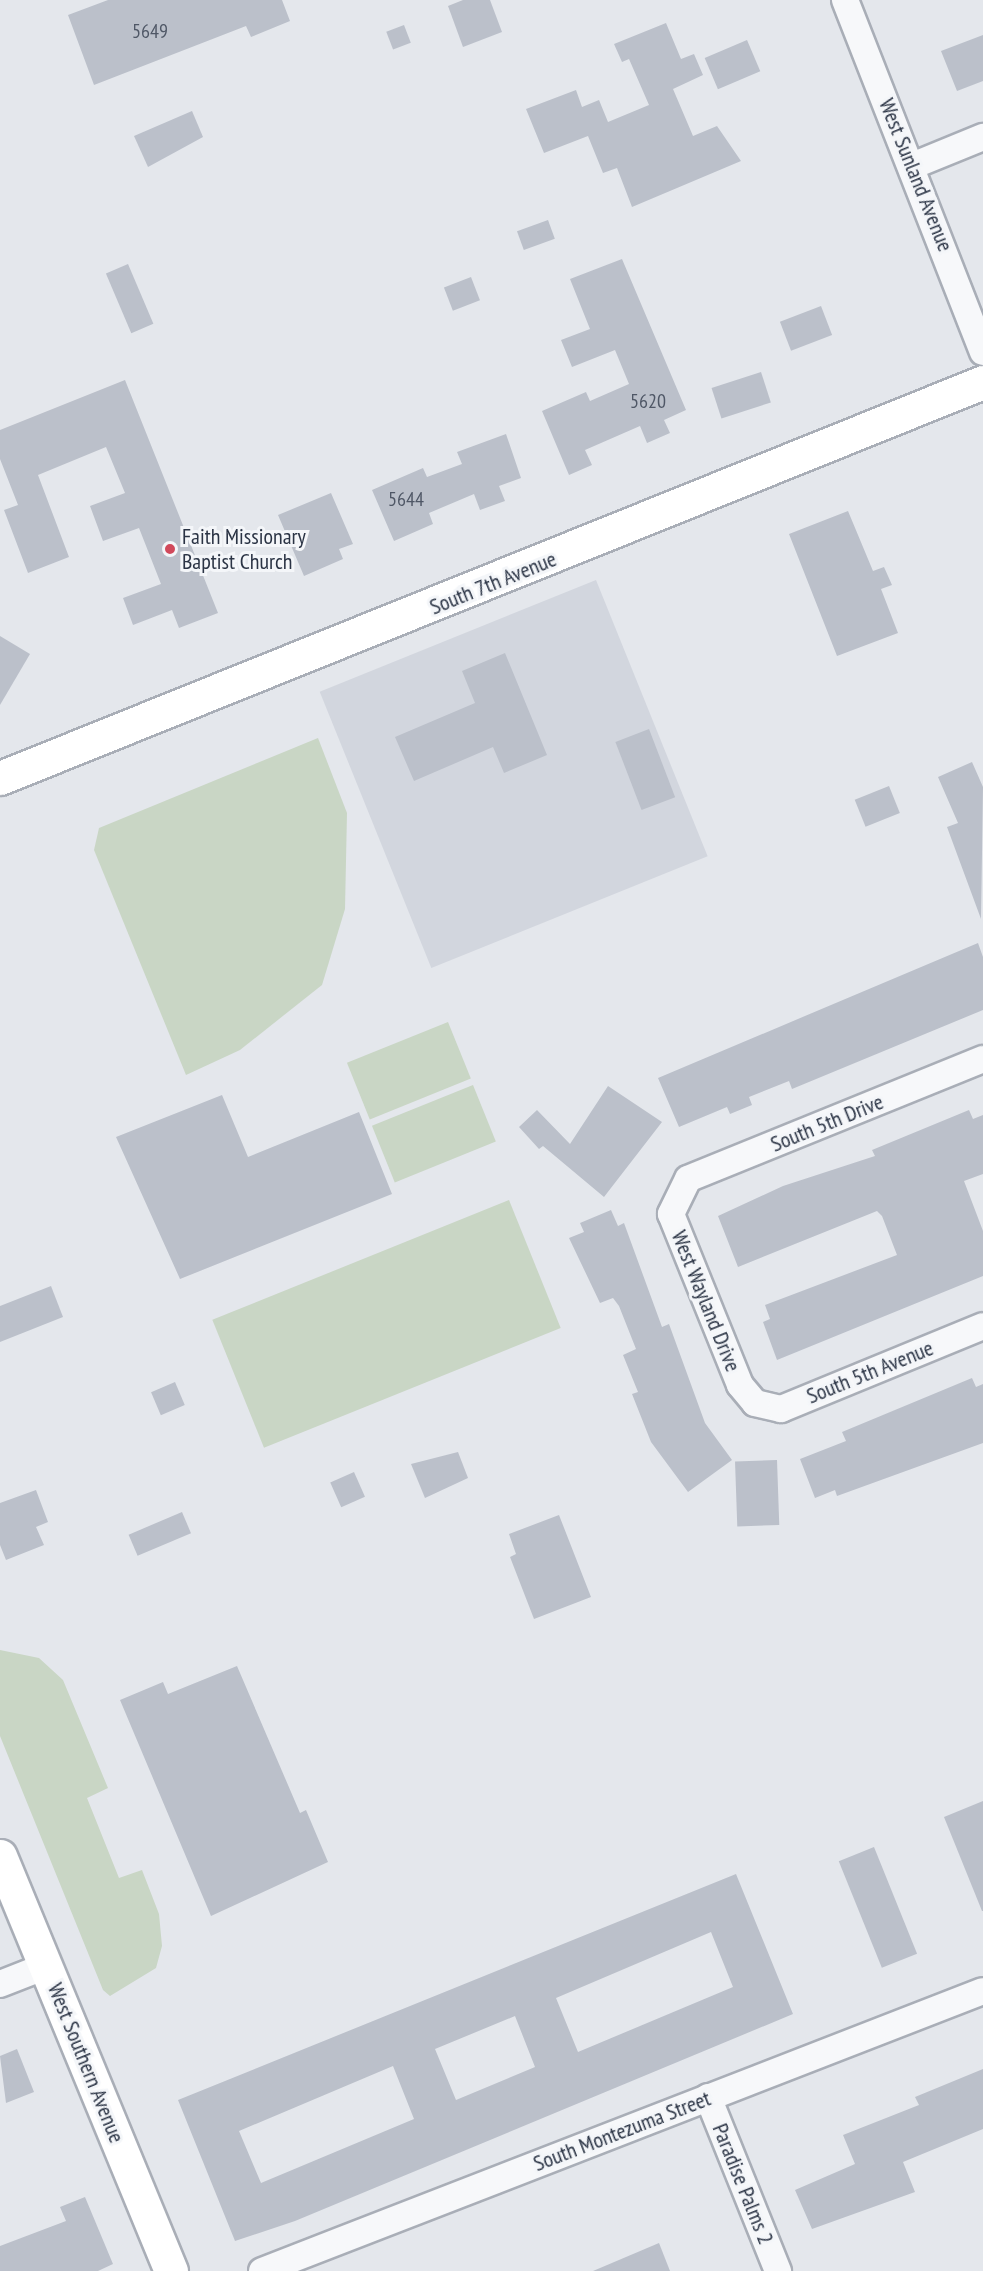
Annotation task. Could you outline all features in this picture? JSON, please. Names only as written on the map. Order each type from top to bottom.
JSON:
[{"type":"main road","name":"South 7th Avenue","points":[[0,778],[983,382]]},
{"type":"main road","name":"West Southern Avenue","points":[[0,1856],[171,2271]]},
{"type":"street","name":"West Sunland Avenue","points":[[845,0],[983,352]]},
{"type":"street","points":[[912,166],[983,137]]},
{"type":"street","name":"South 5th Drive","points":[[676,1194],[688,1179],[983,1059]]},
{"type":"street","name":"West Wayland Drive","points":[[676,1194],[671,1214],[740,1385],[755,1403]]},
{"type":"street","name":"South 5th Avenue","points":[[755,1403],[781,1409],[983,1326]]},
{"type":"street","points":[[0,1984],[46,1966]]},
{"type":"street","name":"South Montezuma Street","points":[[262,2271],[983,1991]]},
{"type":"street","name":"Paradise Palms 2","points":[[708,2097],[778,2271]]},
{"type":"shaded area","points":[[596,580],[708,856],[431,968],[320,692]]},
{"type":"green space","points":[[318,738],[347,813],[345,909],[322,985],[240,1050],[186,1075],[94,850],[99,828]]},
{"type":"green space","points":[[448,1022],[471,1079],[370,1119],[347,1063]]},
{"type":"green space","points":[[473,1085],[496,1142],[395,1182],[372,1126]]},
{"type":"green space","points":[[509,1200],[561,1328],[264,1448],[212,1320]]},
{"type":"green space","points":[[0,1650],[39,1658],[63,1680],[108,1788],[87,1798],[119,1878],[142,1870],[159,1914],[162,1946],[156,1968],[110,1996],[103,1990],[0,1736]]},
{"type":"building","points":[[108,0],[282,0],[290,21],[251,37],[246,26],[94,85],[68,15]]},
{"type":"building","points":[[463,0],[490,0],[502,32],[463,47],[448,6]]},
{"type":"building","points":[[666,23],[681,59],[694,54],[703,75],[673,89],[693,136],[717,126],[741,161],[632,207],[617,168],[603,173],[588,136],[544,153],[526,109],[576,90],[582,107],[599,100],[608,122],[649,105],[629,59],[622,62],[614,44]]},
{"type":"building","points":[[404,25],[411,43],[393,50],[386,32]]},
{"type":"building","points":[[983,35],[983,81],[957,91],[941,51]]},
{"type":"building","points":[[747,40],[760,71],[718,89],[705,58]]},
{"type":"building","points":[[192,111],[203,137],[148,167],[134,136]]},
{"type":"building","points":[[548,220],[555,239],[524,250],[517,231]]},
{"type":"building","points":[[622,259],[686,410],[664,420],[670,433],[647,443],[640,426],[585,450],[592,465],[569,475],[542,411],[586,392],[590,401],[629,384],[615,350],[572,367],[561,340],[590,329],[570,279]]},
{"type":"building","points":[[128,264],[153,324],[131,333],[106,273]]},
{"type":"building","points":[[471,277],[480,300],[453,311],[444,287]]},
{"type":"building","points":[[821,306],[832,335],[791,351],[780,322]]},
{"type":"building","points":[[761,372],[771,402],[721,419],[712,388]]},
{"type":"building","name":"Faith Missionary Baptist Church","points":[[125,380],[218,613],[179,628],[172,610],[133,625],[123,598],[161,584],[139,528],[103,541],[90,506],[125,493],[106,447],[38,475],[69,557],[28,573],[4,510],[18,505],[0,459],[0,430]]},
{"type":"building","points":[[506,434],[521,478],[499,486],[505,501],[480,510],[474,494],[429,513],[433,524],[394,541],[372,490],[423,468],[427,477],[462,464],[457,452]]},
{"type":"building","points":[[331,493],[353,544],[339,549],[343,559],[304,576],[278,515]]},
{"type":"building","points":[[848,511],[873,571],[884,567],[892,585],[881,589],[898,633],[837,656],[789,534]]},
{"type":"building","points":[[0,636],[30,654],[0,705]]},
{"type":"building","points":[[505,653],[547,755],[504,773],[493,747],[414,781],[395,737],[475,703],[462,671]]},
{"type":"building","points":[[649,729],[675,797],[642,810],[615,742]]},
{"type":"building","points":[[972,762],[983,787],[981,919],[947,827],[958,823],[938,777]]},
{"type":"building","points":[[889,786],[900,813],[866,827],[855,800]]},
{"type":"building","points":[[978,943],[983,957],[983,1010],[792,1089],[789,1081],[749,1097],[752,1105],[730,1114],[727,1107],[679,1127],[658,1078]]},
{"type":"building","points":[[608,1086],[662,1122],[604,1197],[543,1146],[539,1149],[519,1127],[537,1110],[570,1144]]},
{"type":"building","points":[[222,1095],[248,1157],[359,1112],[392,1194],[180,1279],[116,1137]]},
{"type":"building","points":[[969,1110],[973,1119],[983,1115],[983,1174],[964,1181],[983,1231],[983,1276],[777,1360],[763,1322],[770,1319],[765,1305],[897,1255],[882,1216],[877,1211],[738,1267],[718,1216],[783,1186],[875,1156],[872,1150]]},
{"type":"building","points":[[611,1210],[618,1226],[624,1223],[662,1327],[669,1324],[705,1423],[732,1460],[688,1492],[651,1442],[632,1394],[638,1392],[623,1355],[636,1349],[619,1306],[613,1298],[600,1303],[569,1238],[584,1232],[580,1223]]},
{"type":"building","points":[[51,1286],[63,1317],[0,1342],[0,1306]]},
{"type":"building","points":[[972,1378],[976,1387],[983,1384],[983,1443],[837,1496],[835,1490],[815,1498],[800,1459],[846,1441],[842,1432]]},
{"type":"building","points":[[175,1382],[185,1405],[161,1415],[151,1392]]},
{"type":"building","points":[[458,1452],[468,1478],[425,1498],[411,1464]]},
{"type":"building","points":[[777,1460],[779,1525],[737,1526],[735,1461]]},
{"type":"building","points":[[354,1472],[365,1497],[341,1507],[330,1483]]},
{"type":"building","points":[[36,1490],[48,1522],[36,1527],[44,1545],[6,1560],[0,1545],[0,1503]]},
{"type":"building","points":[[182,1512],[191,1533],[138,1556],[129,1535]]},
{"type":"building","points":[[559,1515],[591,1597],[534,1619],[510,1557],[516,1554],[509,1534]]},
{"type":"building","points":[[237,1666],[300,1813],[306,1810],[328,1862],[211,1916],[120,1700],[163,1682],[168,1694]]},
{"type":"building","points":[[983,1801],[983,1911],[982,1911],[944,1817]]},
{"type":"building","points":[[874,1847],[917,1954],[882,1968],[839,1861]]},
{"type":"building","points":[[736,1874],[793,2014],[295,2221],[235,2241],[178,2100]],"holes":[[[711,1932],[733,1987],[578,2052],[556,1998]],[[515,2016],[535,2067],[456,2100],[435,2049]],[[393,2066],[414,2119],[261,2183],[239,2131]]]},
{"type":"building","points":[[17,2049],[34,2092],[6,2103],[0,2056]]},
{"type":"building","points":[[983,2069],[983,2129],[903,2162],[915,2192],[812,2229],[795,2190],[855,2164],[843,2135],[919,2105],[915,2097]]},
{"type":"building","points":[[85,2197],[113,2264],[98,2271],[0,2271],[0,2246],[66,2221],[60,2207]]},
{"type":"building","points":[[659,2243],[670,2271],[593,2271]]},
{"type":"place","name":"Faith Missionary Baptist Church","points":[[170,549]]}]
